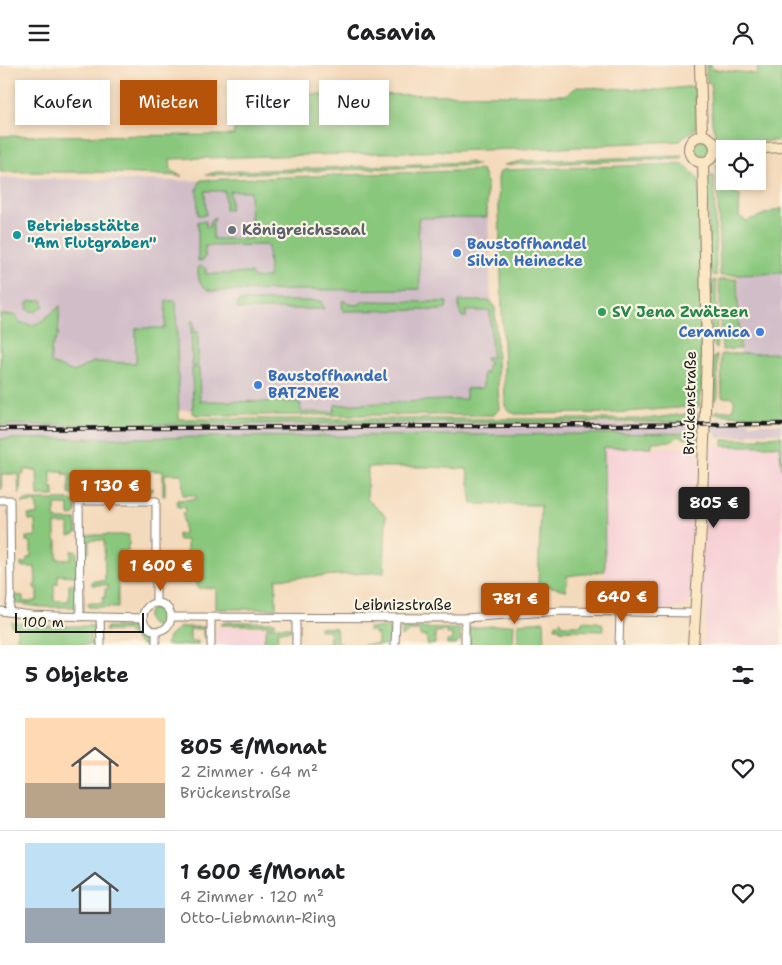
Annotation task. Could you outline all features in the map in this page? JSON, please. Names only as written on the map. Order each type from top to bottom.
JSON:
[{"type":"street","points":[[700,65],[702,136]]},
{"type":"street","points":[[716,144],[702,136],[692,142],[689,149],[692,157],[699,162],[710,159],[716,153]]},
{"type":"street","points":[[766,148],[782,147]]},
{"type":"street","name":"Brückenstraße","points":[[693,645],[702,529],[707,352],[703,162]]},
{"type":"street","points":[[0,500],[10,500],[11,596],[9,611]]},
{"type":"street","points":[[80,617],[79,501],[156,501],[156,603]]},
{"type":"street","points":[[156,603],[162,603],[167,607],[171,617],[166,627],[156,631],[148,628],[143,617],[146,608],[156,603]]},
{"type":"street","points":[[0,611],[32,615],[143,617]]},
{"type":"street","name":"Leibnizstraße","points":[[171,617],[465,619],[561,611],[695,613]]},
{"type":"street","points":[[619,645],[620,612]]},
{"type":"street","points":[[100,617],[101,645]]},
{"type":"street","points":[[211,618],[211,645]]},
{"type":"street","points":[[296,618],[296,645]]},
{"type":"street","points":[[395,645],[396,619]]},
{"type":"street","points":[[465,619],[465,645]]},
{"type":"street","points":[[156,631],[156,645]]},
{"type":"shaded area","points":[[482,170],[487,183],[491,301],[495,308],[499,409],[495,413],[179,410],[175,301],[166,301],[165,328],[136,363],[93,362],[74,372],[51,364],[51,348],[58,336],[59,306],[34,325],[21,323],[14,315],[0,315],[0,178],[181,181]]},
{"type":"shaded area","points":[[782,273],[782,359],[740,360],[738,275]]},
{"type":"shaded area","points":[[716,419],[749,421],[749,424],[782,424],[782,433],[749,433],[749,436],[717,438],[716,432],[0,439],[0,425],[716,424]]},
{"type":"shaded area","points":[[779,446],[782,468],[782,645],[703,645],[707,599],[693,597],[687,605],[665,610],[606,607],[604,448]]},
{"type":"shaded area","points":[[217,627],[267,627],[263,645],[215,645]]},
{"type":"green space","points":[[706,65],[711,65],[712,69],[757,74],[758,65],[782,65],[782,141],[724,140],[716,135],[712,124],[711,83],[707,82]]},
{"type":"green space","points":[[696,86],[696,129],[683,137],[681,141],[611,144],[590,147],[170,159],[171,171],[182,176],[95,172],[0,172],[0,136],[234,135],[234,125],[309,125],[309,94],[319,94],[319,125],[389,125],[389,94],[566,95],[577,87],[659,90]]},
{"type":"green space","points":[[702,141],[708,143],[710,149],[708,155],[702,157],[696,155],[694,149],[696,143]]},
{"type":"green space","points":[[682,156],[682,159],[504,165],[521,161]]},
{"type":"green space","points":[[470,162],[478,165],[206,175],[215,172]]},
{"type":"green space","name":"SV Jena Zwätzen","points":[[683,164],[699,179],[702,390],[700,406],[615,413],[515,414],[509,411],[505,406],[499,174],[502,170]]},
{"type":"green space","points":[[482,170],[487,183],[487,217],[418,218],[420,289],[212,291],[204,287],[200,282],[198,267],[201,266],[206,269],[206,274],[251,273],[254,278],[269,277],[268,245],[205,246],[205,258],[198,261],[198,221],[206,221],[206,227],[210,227],[210,221],[215,217],[213,221],[213,239],[251,239],[250,191],[230,191],[230,210],[225,210],[225,191],[205,191],[206,215],[198,215],[197,189],[201,180]]},
{"type":"green space","points":[[708,176],[714,176],[716,276],[709,270]]},
{"type":"green space","points":[[718,190],[734,190],[734,195],[740,195],[739,216],[746,221],[782,208],[782,273],[720,276]]},
{"type":"green space","points":[[737,279],[740,349],[722,350],[719,280]]},
{"type":"green space","points":[[716,280],[717,348],[712,342],[710,285]]},
{"type":"green space","points":[[42,300],[44,306],[35,312],[28,310],[27,303]]},
{"type":"green space","points":[[166,301],[176,301],[179,419],[644,419],[696,413],[701,417],[700,422],[0,425],[0,315],[15,315],[21,323],[34,325],[60,306],[58,336],[51,348],[51,363],[74,372],[93,362],[136,363],[136,328],[165,328]]},
{"type":"green space","points":[[239,301],[321,301],[324,309],[237,309]]},
{"type":"green space","points":[[342,301],[358,305],[364,301],[447,302],[446,308],[442,310],[343,311]]},
{"type":"green space","points":[[459,301],[491,301],[495,308],[499,409],[494,415],[196,415],[193,413],[192,368],[199,368],[200,401],[300,402],[301,412],[334,412],[335,405],[466,399],[466,389],[483,388],[483,373],[487,373],[487,365],[489,365],[489,361],[486,361],[485,357],[492,357],[490,311],[466,311],[466,317],[462,317],[459,310]]},
{"type":"green space","points":[[191,321],[194,321],[194,332],[198,332],[198,366],[192,366]]},
{"type":"green space","points":[[782,353],[782,420],[766,418],[760,420],[760,417],[713,414],[716,411],[734,410],[734,398],[722,397],[721,354]]},
{"type":"green space","points":[[717,355],[718,396],[714,400],[711,396],[712,359]]},
{"type":"green space","points":[[701,433],[701,439],[698,440],[689,440],[678,436],[673,441],[652,442],[652,447],[604,448],[605,571],[567,576],[566,590],[538,584],[541,505],[472,504],[467,469],[368,467],[367,499],[386,516],[384,572],[276,579],[276,609],[216,609],[216,588],[197,588],[197,567],[172,567],[172,561],[187,560],[187,540],[178,540],[178,534],[184,534],[183,513],[186,512],[185,507],[178,507],[177,500],[196,499],[196,495],[183,495],[182,474],[165,474],[165,496],[163,496],[163,471],[149,471],[149,488],[154,489],[146,495],[140,493],[140,474],[88,473],[87,478],[85,478],[85,474],[73,473],[73,489],[78,490],[78,496],[69,494],[69,474],[63,474],[63,471],[51,471],[51,488],[54,488],[54,496],[38,496],[37,470],[24,470],[24,474],[21,475],[20,493],[18,474],[1,474],[2,489],[0,489],[0,439]]},
{"type":"green space","points":[[760,436],[782,436],[782,468],[779,446],[723,446],[723,440],[760,439]]},
{"type":"green space","points":[[25,500],[71,500],[76,504],[75,515],[69,516],[69,505],[55,505],[55,520],[76,520],[77,533],[69,536],[69,524],[55,524],[55,540],[57,541],[57,559],[71,559],[71,551],[77,551],[77,576],[58,575],[58,584],[54,584],[54,601],[69,601],[69,584],[77,584],[75,607],[39,607],[15,603],[14,595],[23,596],[23,602],[37,601],[37,588],[34,588],[36,584],[35,567],[21,567],[21,563],[27,563],[27,558],[31,557],[31,542],[26,541],[26,537],[36,536],[34,520],[29,520],[28,515],[37,515],[37,503],[22,503]]},
{"type":"green space","points":[[82,535],[129,535],[129,545],[127,546],[129,551],[118,551],[118,608],[88,607],[88,603],[103,603],[105,589],[108,589],[108,585],[92,585],[92,581],[105,581],[104,540],[89,540],[89,552],[83,552]]},
{"type":"green space","points":[[156,608],[162,611],[165,617],[162,623],[156,626],[150,623],[147,617],[150,611]]},
{"type":"green space","points":[[544,621],[545,645],[518,645],[518,623]]},
{"type":"green space","points":[[561,621],[562,625],[582,625],[582,621],[597,622],[602,624],[604,631],[560,630],[560,628],[555,628],[556,624]]},
{"type":"green space","points":[[11,622],[40,626],[95,626],[98,633],[90,634],[90,643],[96,643],[96,645],[17,645],[17,627],[11,626]]},
{"type":"green space","points":[[226,622],[275,622],[275,625],[220,625]]},
{"type":"green space","points":[[514,624],[513,645],[469,645],[469,628]]},
{"type":"green space","points":[[107,627],[133,627],[144,637],[148,645],[141,645],[127,631],[105,631]]},
{"type":"green space","points":[[180,627],[205,627],[208,636],[203,636],[203,629],[190,629],[190,641],[198,641],[198,645],[166,645],[169,637]]},
{"type":"green space","points":[[267,627],[291,627],[290,631],[278,631],[277,645],[263,645]]},
{"type":"green space","points":[[319,627],[336,628],[337,643],[341,643],[341,645],[314,645],[330,644],[329,630],[319,630]]},
{"type":"green space","points":[[368,628],[389,628],[390,645],[363,645],[378,644],[378,634],[374,634],[374,631],[368,631]]},
{"type":"green space","points":[[403,628],[460,629],[461,640],[455,644],[447,644],[447,641],[452,641],[452,634],[447,634],[446,631],[435,632],[435,644],[427,645],[427,636],[420,636],[419,631],[407,631],[401,637]]},
{"type":"railway","points":[[0,429],[782,424]]},
{"type":"place","name":"Königreichssaal","points":[[232,230]]},
{"type":"place","name":"Betriebsstätte \"Am Flutgraben\"","points":[[17,235]]},
{"type":"place","name":"Baustoffhandel Silvia Heinecke","points":[[457,253]]},
{"type":"place","name":"SV Jena Zwätzen","points":[[602,312]]},
{"type":"place","name":"Ceramica","points":[[760,332]]},
{"type":"place","name":"Baustoffhandel BATZNER","points":[[258,385]]}]
